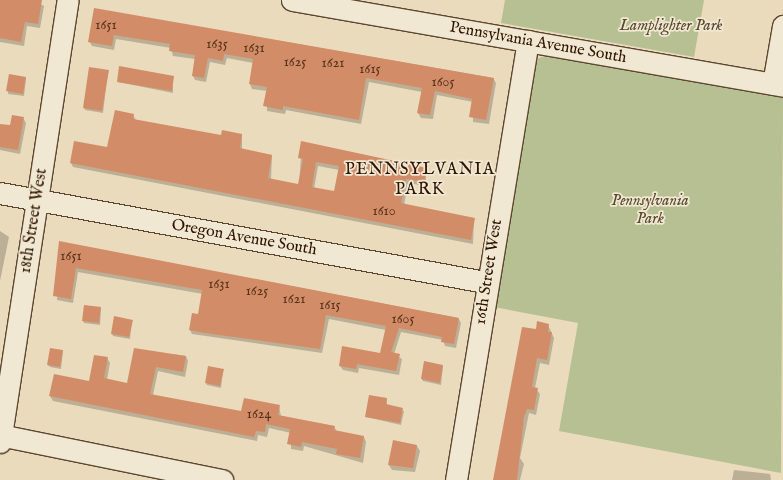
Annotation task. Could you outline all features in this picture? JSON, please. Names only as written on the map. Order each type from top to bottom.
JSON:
[{"type":"street","name":"18th Street West","points":[[0,437],[68,0]]},
{"type":"street","name":"Pennsylvania Avenue South","points":[[292,0],[528,40],[778,85]]},
{"type":"street","points":[[778,85],[783,26]]},
{"type":"street","name":"16th Street West","points":[[456,480],[487,282],[528,40]]},
{"type":"street","name":"Oregon Avenue South","points":[[0,193],[487,282]]},
{"type":"street","points":[[0,437],[222,480]]},
{"type":"green space","name":"Lamplighter Park","points":[[505,0],[704,0],[694,57],[501,23]]},
{"type":"green space","name":"Pennsylvania Park","points":[[544,56],[783,97],[781,473],[559,431],[578,323],[494,307],[535,60]]},
{"type":"building","points":[[0,0],[42,0],[38,24],[25,22],[21,42],[0,38]]},
{"type":"building","points":[[94,8],[494,78],[486,120],[469,117],[472,99],[435,91],[430,115],[417,113],[422,88],[366,78],[359,120],[283,106],[283,110],[263,106],[267,87],[249,84],[253,59],[224,54],[223,61],[208,58],[204,78],[192,76],[195,55],[169,51],[170,44],[114,35],[112,46],[88,42]]},
{"type":"building","points":[[119,66],[174,76],[172,91],[117,82]]},
{"type":"building","points":[[89,67],[109,70],[102,111],[83,108]]},
{"type":"building","points":[[9,74],[26,77],[23,94],[6,91]]},
{"type":"building","points":[[115,110],[134,114],[133,119],[221,135],[222,130],[242,134],[240,148],[272,155],[268,178],[298,184],[303,159],[298,158],[301,141],[427,168],[424,182],[406,179],[401,203],[475,218],[471,240],[70,163],[74,141],[107,147]],"holes":[[[316,162],[339,166],[334,191],[312,187]]]},
{"type":"building","points":[[12,115],[24,117],[18,150],[0,147],[0,124],[10,125]]},
{"type":"building","points":[[59,241],[459,318],[454,344],[441,342],[442,337],[399,328],[391,352],[400,354],[396,371],[357,364],[356,369],[339,366],[342,346],[380,353],[386,326],[326,315],[320,349],[205,333],[189,330],[192,313],[198,314],[202,290],[76,268],[71,299],[53,296]]},
{"type":"building","points":[[84,305],[101,307],[99,323],[82,321]]},
{"type":"building","points":[[114,316],[133,320],[129,337],[111,334]]},
{"type":"building","points":[[537,321],[549,324],[548,332],[552,332],[547,360],[537,358],[532,387],[538,388],[534,410],[527,409],[524,417],[517,480],[493,480],[522,327],[536,329]]},
{"type":"building","points":[[50,348],[63,350],[60,367],[47,365]]},
{"type":"building","points":[[134,348],[186,356],[183,372],[156,367],[150,394],[241,411],[244,398],[280,405],[278,415],[335,426],[334,430],[364,436],[360,458],[336,454],[337,449],[302,442],[301,447],[287,444],[290,429],[266,424],[265,432],[256,431],[254,437],[49,396],[54,374],[89,381],[94,355],[108,357],[104,378],[127,383]]},
{"type":"building","points":[[424,361],[443,365],[440,383],[421,379]]},
{"type":"building","points":[[208,366],[224,369],[220,386],[205,383]]},
{"type":"building","points":[[369,395],[387,398],[386,404],[403,408],[400,423],[365,417]]},
{"type":"building","points":[[393,440],[417,445],[413,468],[388,465]]},
{"type":"district","name":"PENNSYLVANIA PARK","points":[[420,180]]}]
